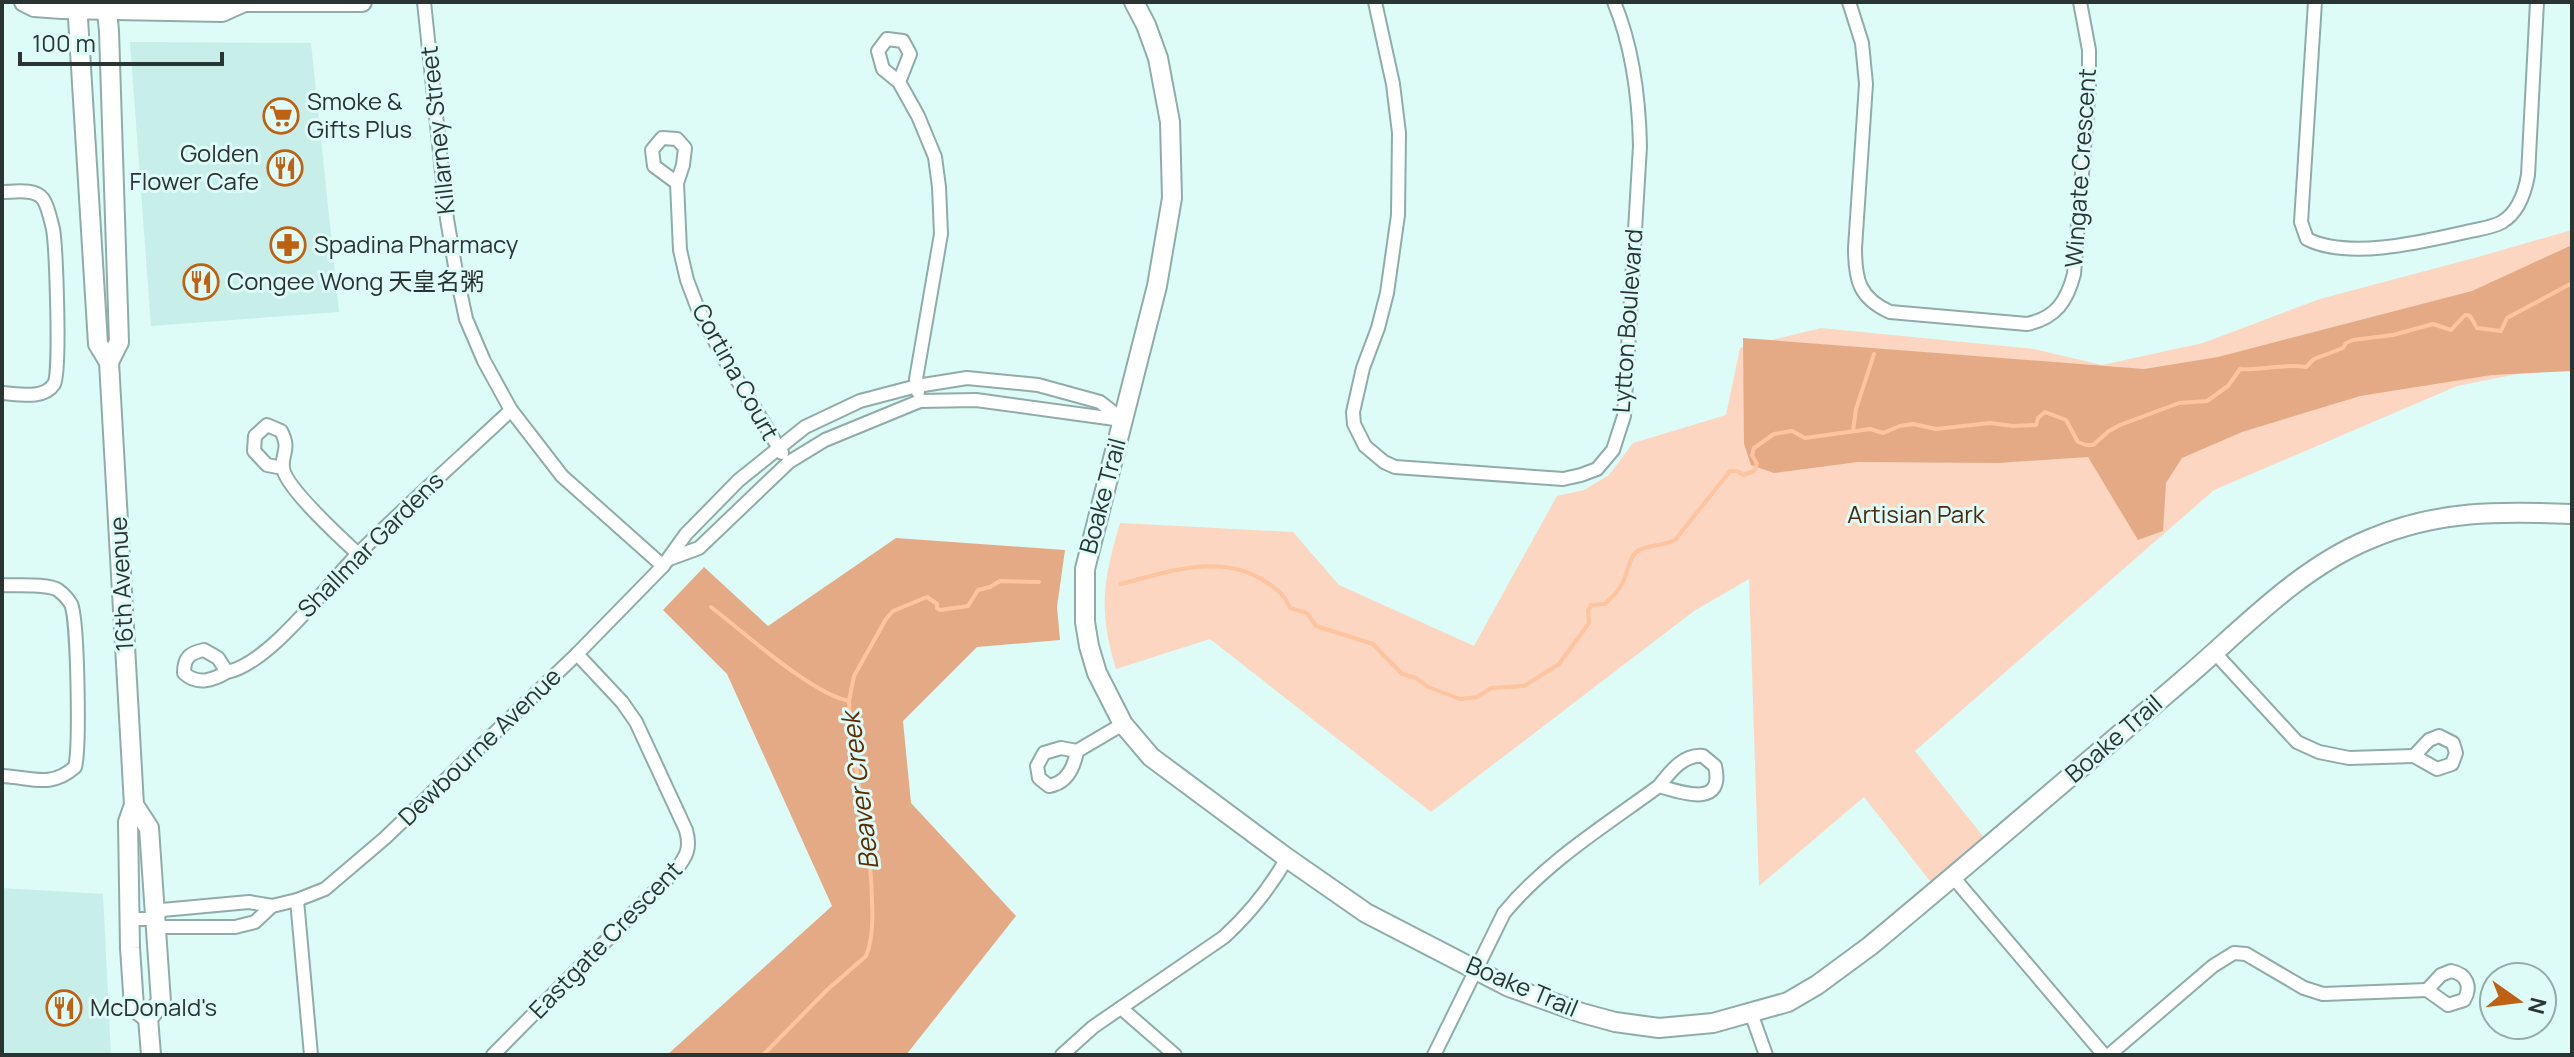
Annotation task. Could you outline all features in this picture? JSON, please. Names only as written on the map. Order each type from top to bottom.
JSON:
[{"type":"street","points":[[24,2],[34,7],[106,6],[222,12],[251,3],[362,2]]},
{"type":"street","name":"Killarney Street","points":[[424,2],[447,219],[466,319],[484,361],[511,410],[562,476],[666,563]]},
{"type":"street","name":"Boake Trail","points":[[1134,2],[1158,58],[1170,122],[1172,198],[1157,286],[1089,547],[1084,594],[1085,622],[1097,673],[1123,724],[1151,757],[1287,858],[1366,913],[1509,987],[1541,1000],[1615,1022],[1659,1028],[1713,1023],[1788,1002],[1870,946],[2278,597],[2319,566],[2381,534],[2424,521],[2504,511],[2572,514]]},
{"type":"street","name":"Lytton Boulevard","points":[[1375,2],[1384,33],[1398,121],[1398,215],[1387,293],[1356,394],[1354,424],[1365,446],[1395,467],[1563,479],[1597,469],[1613,450],[1624,416],[1640,117],[1632,60],[1614,2]]},
{"type":"street","name":"Wingate Crescent","points":[[1849,2],[1862,43],[1866,84],[1855,248],[1855,273],[1862,292],[1890,312],[2027,324],[2040,321],[2058,309],[2068,295],[2074,274],[2089,86],[2089,50],[2080,2]]},
{"type":"street","points":[[2315,2],[2301,222],[2307,239],[2317,243],[2372,248],[2421,242],[2502,222],[2520,204],[2528,175],[2537,2]]},
{"type":"street","name":"16th Avenue","points":[[77,6],[98,344],[109,362],[134,805],[128,822],[134,1007],[148,1018]]},
{"type":"street","name":"16th Avenue","points":[[106,6],[119,342],[109,362]]},
{"type":"street","points":[[899,82],[918,116],[935,157],[939,187],[941,234],[917,386],[920,401]]},
{"type":"street","name":"Cortina Court","points":[[677,183],[680,250],[698,309],[778,449],[789,462]]},
{"type":"street","points":[[2,192],[26,191],[38,194],[44,200],[53,230],[59,357],[56,381],[47,391],[34,394],[2,393]]},
{"type":"street","name":"Dewbourne Avenue","points":[[155,919],[162,910],[249,902],[272,906],[325,889],[360,861],[577,654],[666,563],[686,534],[728,491],[805,427],[860,401],[917,386],[967,378],[1038,385],[1100,402],[1123,420]]},
{"type":"street","name":"Dewbourne Avenue","points":[[666,563],[699,548],[789,462],[825,440],[920,401],[976,400],[1123,420]]},
{"type":"street","name":"Shallmar Gardens","points":[[227,672],[252,662],[271,646],[358,554],[511,410]]},
{"type":"street","points":[[283,468],[294,489],[358,554]]},
{"type":"street","points":[[2,585],[51,587],[71,605],[78,741],[75,767],[64,777],[36,782],[2,776]]},
{"type":"street","points":[[2215,653],[2297,742],[2319,752],[2349,758],[2414,756]]},
{"type":"street","name":"Eastgate Crescent","points":[[493,1055],[675,871],[690,845],[636,722],[622,702],[577,654]]},
{"type":"street","points":[[1077,751],[1123,724]]},
{"type":"street","points":[[1434,1055],[1504,913],[1520,894],[1542,873],[1659,786],[1687,758],[1703,756],[1715,766],[1716,783],[1705,795],[1679,793],[1659,786]]},
{"type":"street","name":"16th Avenue","points":[[134,805],[149,828],[161,1003],[148,1018],[151,1055]]},
{"type":"street","points":[[1062,1055],[1093,1027],[1224,937],[1243,919],[1287,858]]},
{"type":"street","points":[[1953,877],[2106,1055],[2213,966],[2234,953],[2246,954],[2304,988],[2323,994],[2427,990]]},
{"type":"street","points":[[297,900],[311,1055]]},
{"type":"street","name":"Dewbourne Avenue","points":[[129,919],[155,919],[162,927],[235,927],[255,922],[272,906]]},
{"type":"street","points":[[1121,1008],[1175,1055]]},
{"type":"street","points":[[1751,1013],[1766,1055]]},
{"type":"shaded area","points":[[130,42],[311,43],[339,312],[151,326]]},
{"type":"shaded area","points":[[2572,245],[2572,371],[2492,375],[2360,396],[2242,432],[2182,458],[2166,483],[2163,531],[2138,540],[2088,457],[1998,463],[1858,462],[1774,473],[1751,465],[1744,444],[1743,338],[2144,369],[2218,357],[2472,291]]},
{"type":"shaded area","points":[[896,538],[1065,550],[1057,607],[1060,640],[977,647],[903,721],[911,803],[1016,916],[906,1055],[667,1055],[832,906],[727,674],[663,610],[704,567],[768,626]]},
{"type":"shaded area","points":[[2,888],[103,894],[111,1055],[2,1055]]},
{"type":"green space","name":"Artisian Park","points":[[2572,230],[2572,363],[2457,386],[2214,490],[1915,751],[1990,845],[1937,890],[1864,797],[1759,886],[1749,579],[1694,611],[1431,812],[1210,639],[1116,669],[1107,629],[1105,596],[1120,523],[1293,532],[1339,585],[1474,646],[1557,496],[1584,490],[1609,475],[1633,443],[1726,415],[1740,348],[1821,328],[2034,349],[2102,365],[2203,343],[2320,299]]},
{"type":"waterway","name":"Beaver Creek","points":[[1121,584],[1194,567],[1213,566],[1249,573],[1277,590],[1290,608],[1307,613],[1316,626],[1373,644],[1402,674],[1460,699],[1477,697],[1491,688],[1524,686],[1559,664],[1589,623],[1591,605],[1605,604],[1616,592],[1635,553],[1675,540],[1730,471],[1743,475],[1754,471],[1757,464],[1752,455],[1754,448],[1774,434],[1792,431],[1805,438],[1870,429],[1883,433],[1913,424],[1936,429],[1990,423],[2036,425],[2045,412],[2066,420],[2078,442],[2093,445],[2120,425],[2179,403],[2207,401],[2228,386],[2240,369],[2306,367],[2314,359],[2343,348],[2353,340],[2393,335],[2433,324],[2451,330],[2465,315],[2470,316],[2477,328],[2501,331],[2507,318],[2572,283]]},
{"type":"waterway","points":[[1853,431],[1856,409],[1874,354]]},
{"type":"waterway","name":"Beaver Creek","points":[[763,1055],[827,990],[866,956],[868,950],[872,923],[871,877],[849,701],[854,676],[886,619],[893,611],[927,597],[940,610],[968,606],[978,590],[1000,581],[1039,582]]},
{"type":"waterway","points":[[711,607],[797,675],[833,696],[849,701]]},
{"type":"place","name":"Smoke & Gifts Plus","points":[[281,116]]},
{"type":"place","name":"Golden Flower Cafe","points":[[285,168]]},
{"type":"place","name":"Spadina Pharmacy","points":[[288,245]]},
{"type":"place","name":"Congee Wong 天皇名粥","points":[[201,282]]},
{"type":"place","name":"McDonald's","points":[[64,1008]]}]
